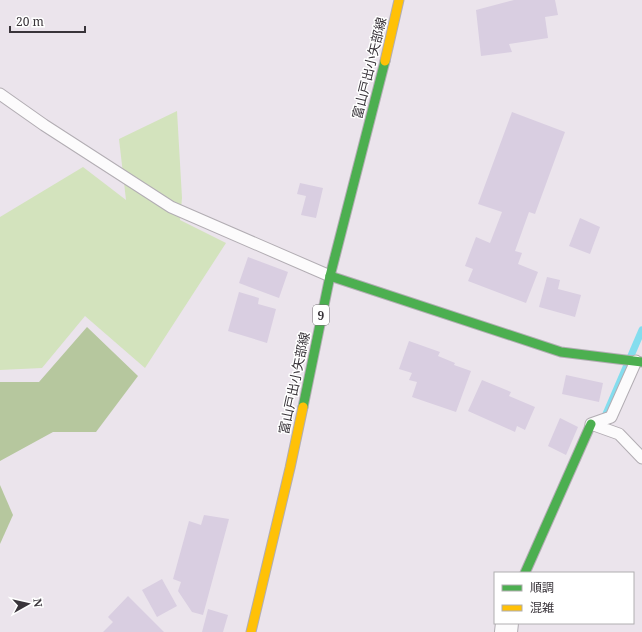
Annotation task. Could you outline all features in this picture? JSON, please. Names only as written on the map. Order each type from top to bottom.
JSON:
[{"type":"main road","name":"富山戸出小矢部線","points":[[251,632],[290,468],[330,276],[399,0]]},
{"type":"main road","points":[[330,276],[561,352],[639,362]]},
{"type":"main road","points":[[525,572],[591,424]]},
{"type":"lane","points":[[0,94],[44,125],[171,207],[330,276]]},
{"type":"lane","points":[[591,424],[611,417],[639,362]]},
{"type":"lane","points":[[591,424],[619,434],[642,458]]},
{"type":"green space","points":[[177,111],[182,198],[180,220],[226,243],[145,368],[85,316],[42,368],[0,370],[0,217],[83,167],[126,200],[119,139]]},
{"type":"green space","points":[[87,327],[138,376],[96,432],[53,432],[0,461],[0,382],[39,382]]},
{"type":"green space","points":[[0,485],[13,515],[0,544]]},
{"type":"building","points":[[514,0],[555,0],[558,15],[545,17],[548,38],[509,44],[512,52],[481,56],[476,10]]},
{"type":"building","points":[[512,112],[565,132],[535,214],[529,212],[515,251],[522,253],[518,264],[538,272],[526,303],[468,281],[473,269],[465,266],[476,237],[490,243],[502,212],[478,204]]},
{"type":"building","points":[[300,183],[323,188],[316,218],[301,215],[306,196],[297,194]]},
{"type":"building","points":[[580,218],[600,227],[590,254],[569,246]]},
{"type":"building","points":[[248,257],[288,272],[279,298],[239,283]]},
{"type":"building","points":[[547,277],[560,280],[558,289],[581,295],[575,317],[539,307]]},
{"type":"building","points":[[239,292],[259,298],[258,304],[276,309],[267,343],[228,331]]},
{"type":"building","points":[[409,341],[440,352],[438,356],[455,363],[454,365],[471,371],[456,412],[412,397],[417,382],[409,380],[412,373],[399,369]]},
{"type":"building","points":[[566,375],[603,383],[599,402],[562,394]]},
{"type":"building","points":[[482,380],[511,392],[509,396],[535,407],[525,430],[517,426],[515,432],[468,411]]},
{"type":"building","points":[[560,418],[578,427],[566,455],[548,446]]},
{"type":"building","points":[[204,515],[229,519],[203,615],[192,612],[178,591],[181,582],[173,579],[189,521],[201,525]]},
{"type":"building","points":[[162,579],[177,606],[157,617],[142,590]]},
{"type":"building","points":[[128,596],[164,632],[103,632],[113,622],[108,617]]},
{"type":"building","points":[[208,609],[228,615],[223,632],[202,632]]},
{"type":"waterway","points":[[603,421],[642,330]]},
{"type":"traffic: fast","points":[[303,407],[330,276],[385,61]]},
{"type":"traffic: fast","points":[[330,276],[561,352],[642,362]]},
{"type":"traffic: fast","points":[[525,572],[591,424]]},
{"type":"traffic: slow","points":[[385,61],[399,0]]},
{"type":"traffic: slow","points":[[251,632],[303,407]]}]
